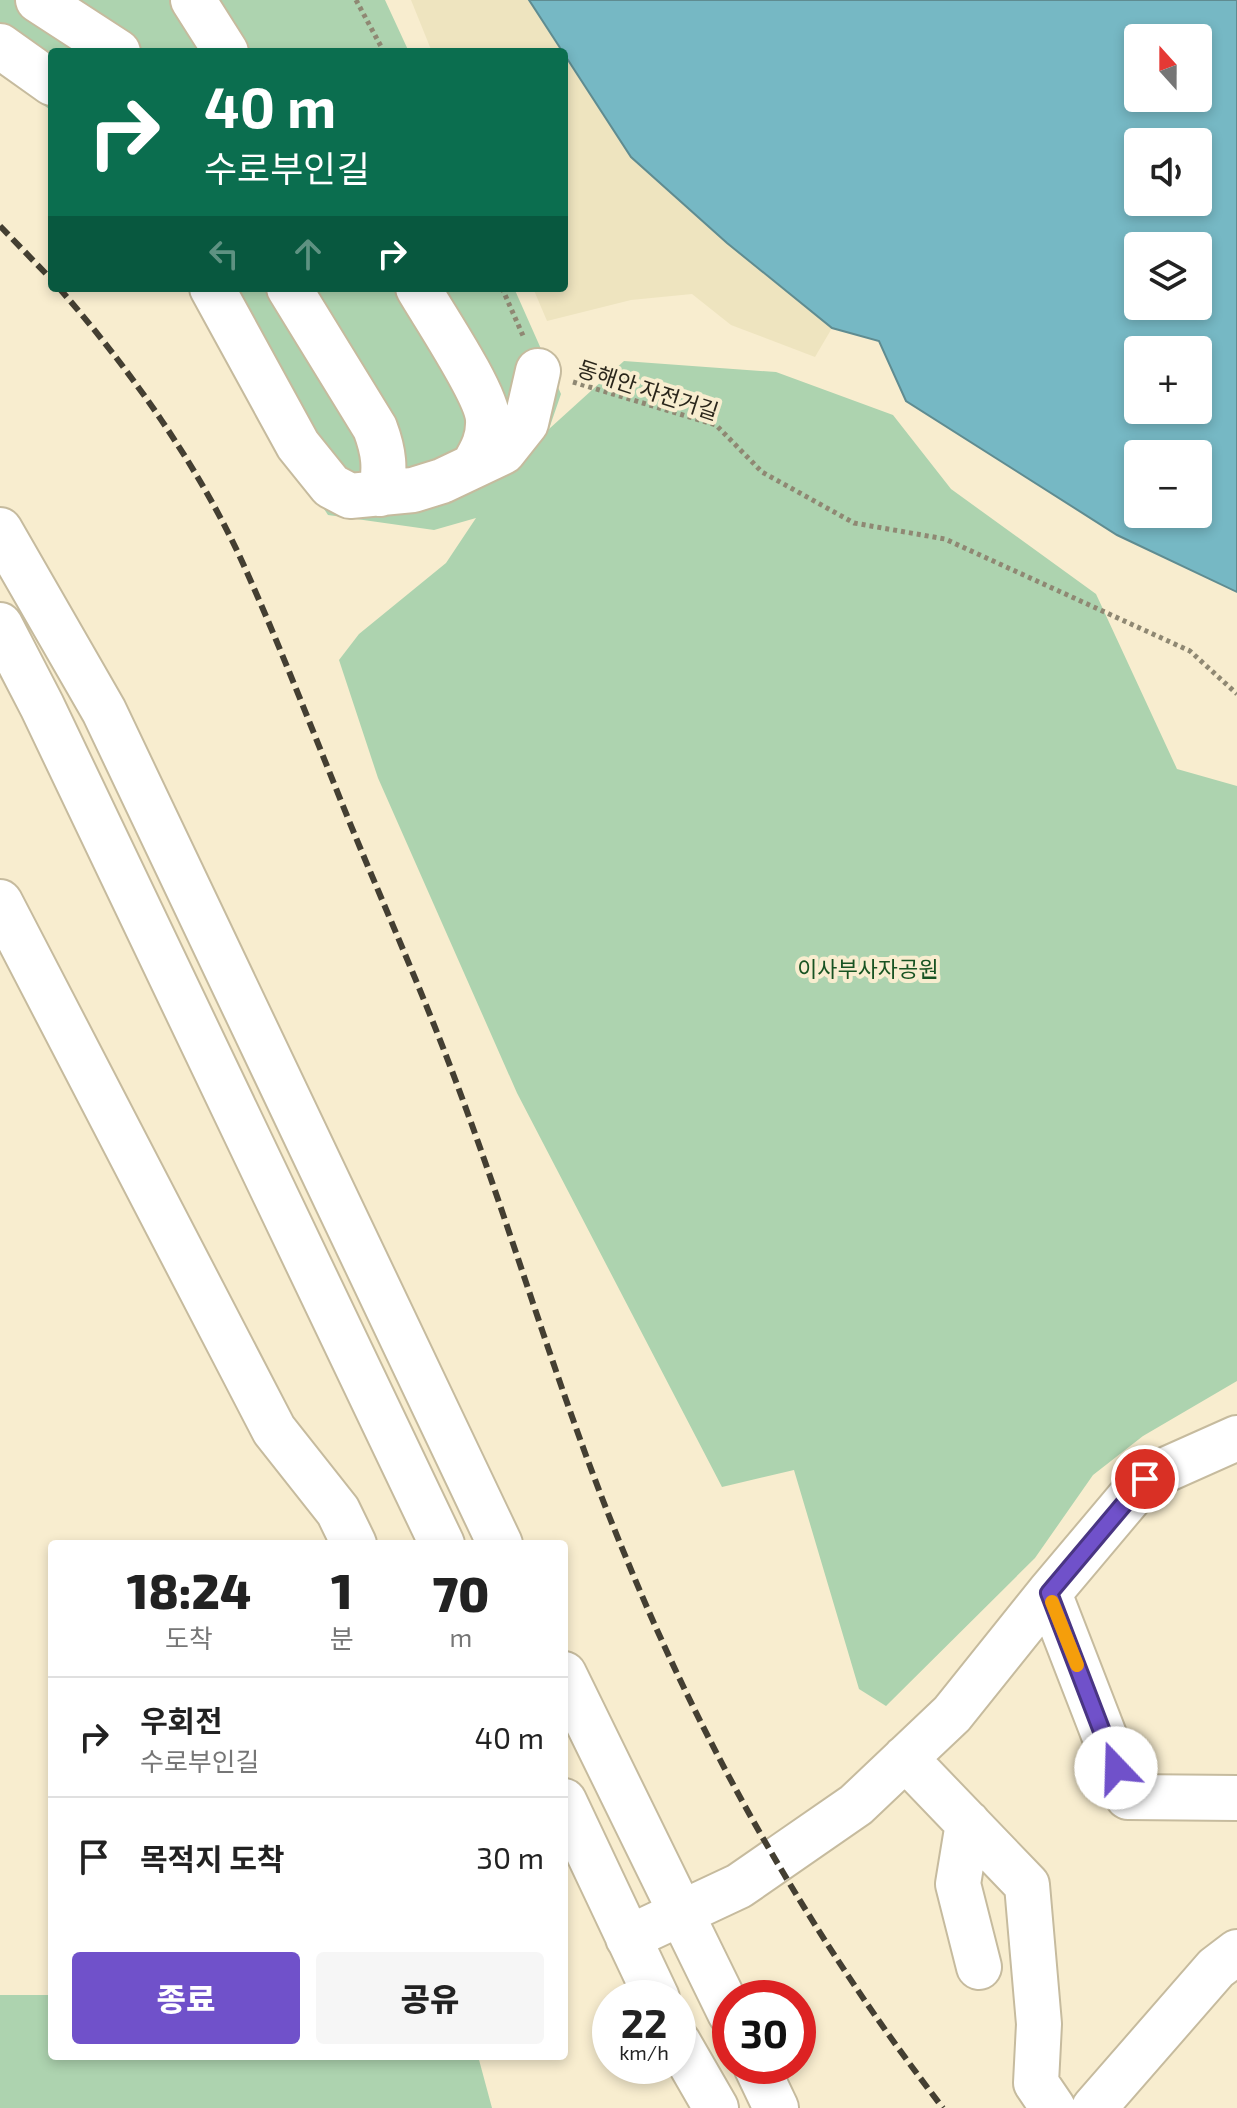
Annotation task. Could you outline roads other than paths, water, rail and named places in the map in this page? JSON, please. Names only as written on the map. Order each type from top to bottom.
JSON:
[{"type":"street","points":[[38,0],[112,48]]},
{"type":"street","points":[[193,0],[223,48]]},
{"type":"street","points":[[0,46],[48,80]]},
{"type":"street","points":[[214,292],[298,445],[331,486],[350,496],[413,490],[442,481],[503,452],[526,423],[538,371]]},
{"type":"street","points":[[291,292],[375,428],[383,450],[385,473],[380,494]]},
{"type":"street","points":[[420,292],[482,398],[489,419],[485,445],[473,466]]},
{"type":"street","points":[[0,530],[104,711],[498,1540]]},
{"type":"street","points":[[0,625],[42,706],[440,1540]]},
{"type":"street","points":[[0,902],[274,1430],[338,1511],[352,1540]]},
{"type":"street","points":[[628,1938],[739,1886],[856,1805],[952,1714],[1145,1479],[1237,1438]]},
{"type":"street","points":[[1049,1593],[1128,1797],[1237,1798]]},
{"type":"street","points":[[568,1682],[714,1980]]},
{"type":"street","points":[[905,1758],[1027,1885],[1039,2024],[1036,2083],[1053,2108]]},
{"type":"street","points":[[568,1810],[648,1980]]},
{"type":"street","points":[[968,1823],[958,1884],[979,1967]]},
{"type":"street","points":[[1094,2108],[1216,1968],[1237,1952]]},
{"type":"street","points":[[696,2073],[716,2108]]},
{"type":"street","points":[[765,2084],[776,2108]]},
{"type":"water","points":[[529,0],[1237,0],[1237,592],[1117,535],[906,401],[879,341],[832,328],[727,243],[631,157],[568,60],[568,48],[560,48]]},
{"type":"railway","points":[[0,226],[48,276]]},
{"type":"railway","points":[[62,292],[112,352],[186,457],[245,568],[443,1048],[603,1501],[658,1633],[692,1704],[728,1775],[807,1913],[896,2045],[943,2108]]},
{"type":"park label","name":"이사부사자공원","points":[[868,969]]}]
